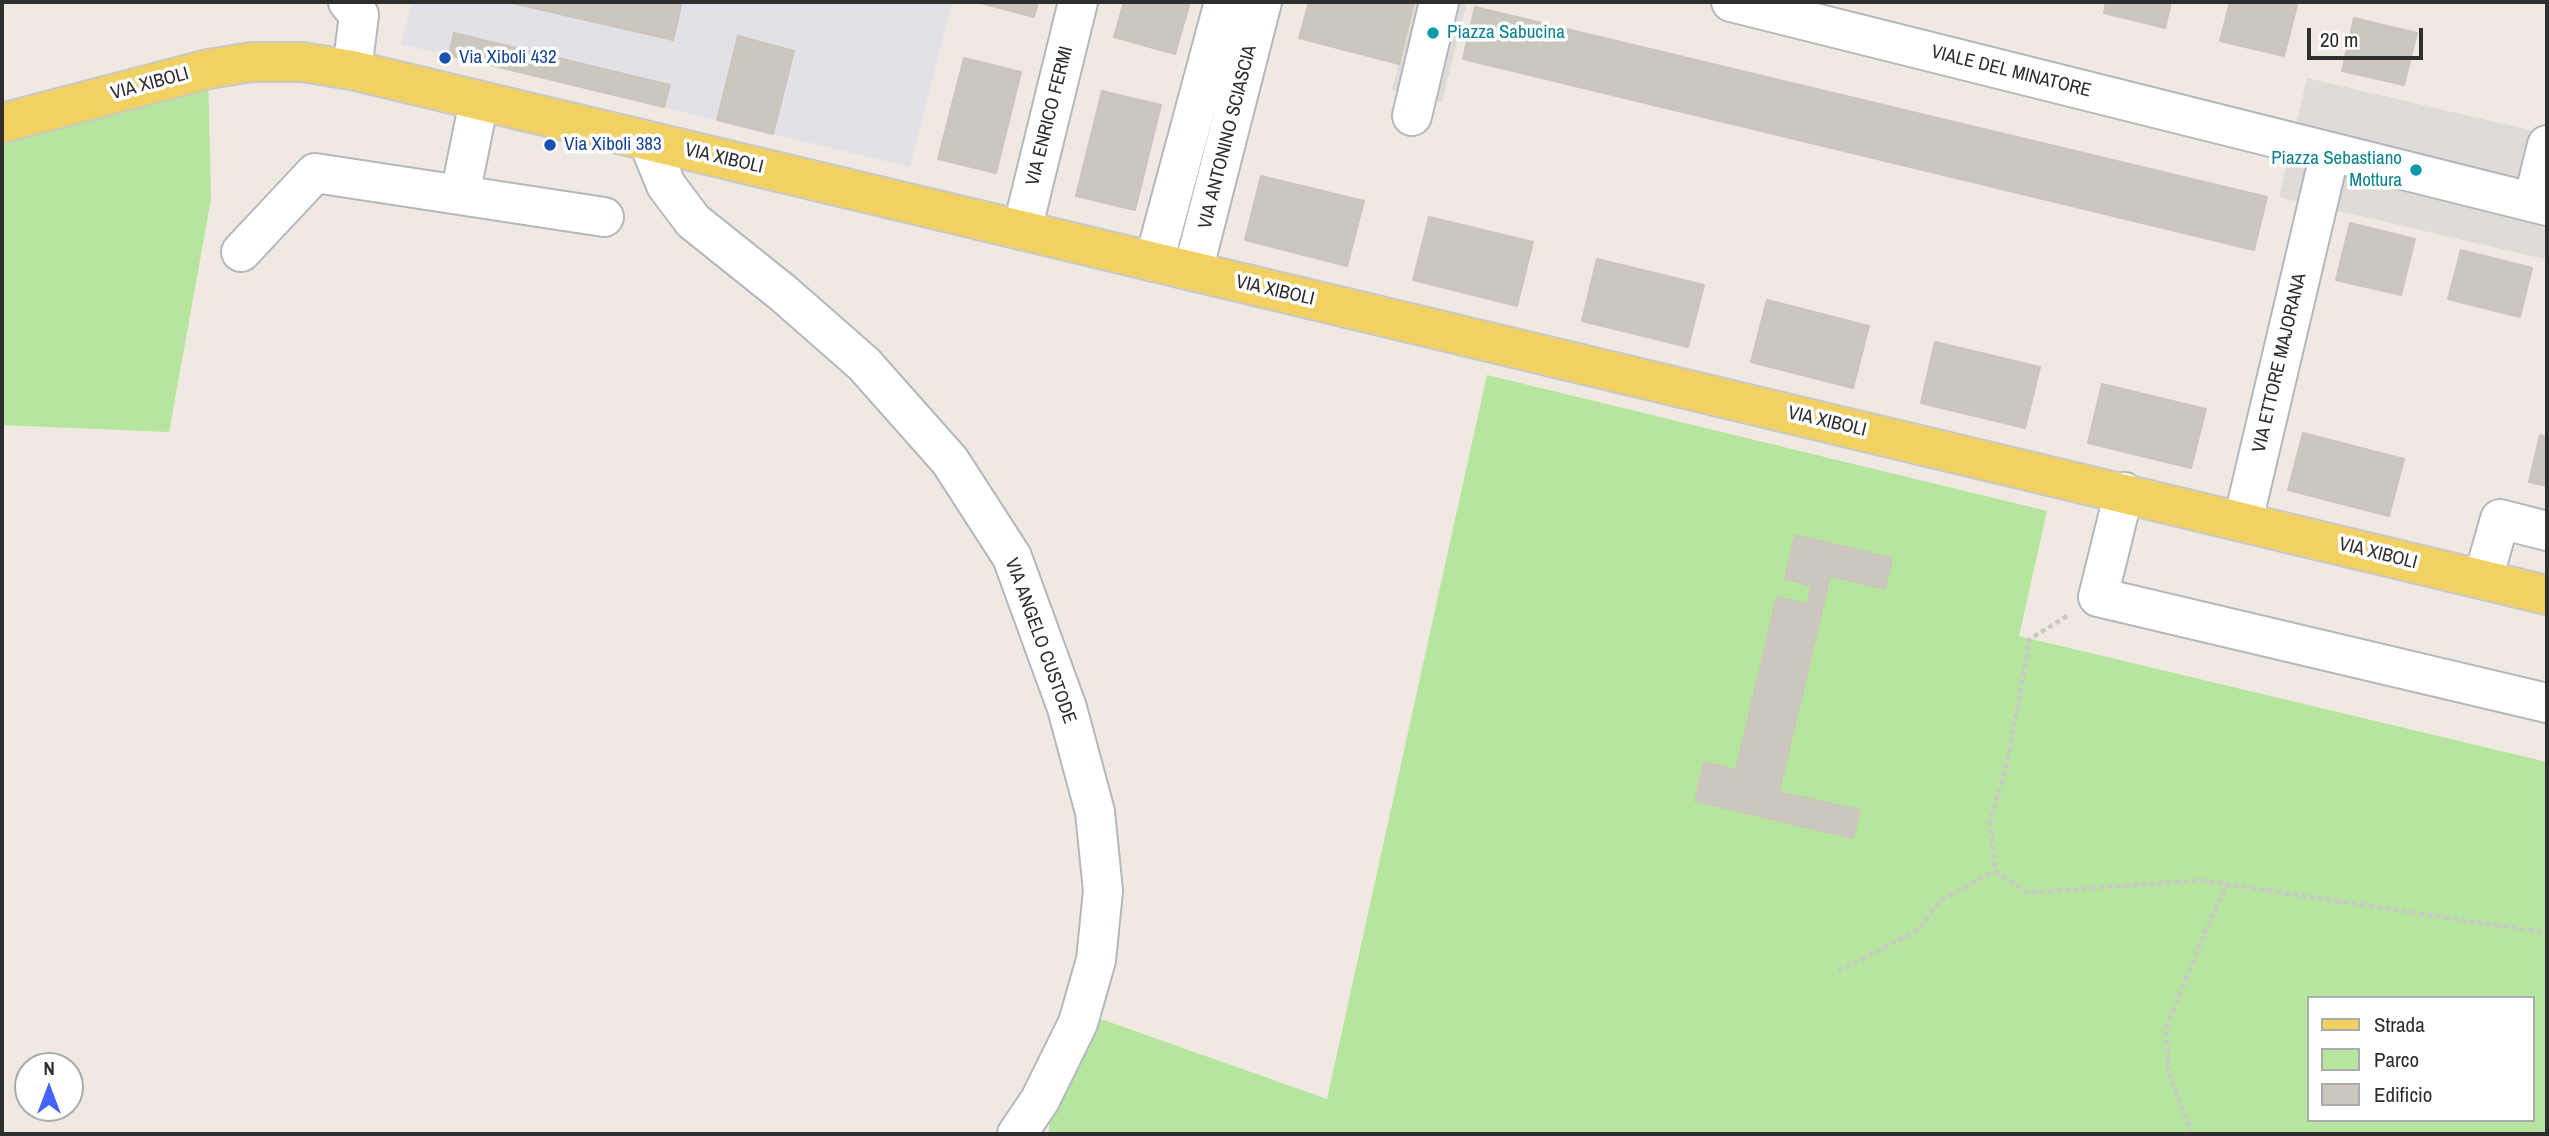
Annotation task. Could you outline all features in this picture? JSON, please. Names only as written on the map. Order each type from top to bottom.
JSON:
[{"type":"main road","name":"VIA XIBOLI","points":[[2,122],[208,69],[252,62],[302,62],[352,70],[2547,595]]},
{"type":"street","name":"VIA ENRICO FERMI","points":[[1021,230],[1078,2]]},
{"type":"street","name":"VIA ANTONINO SCIASCIA","points":[[1154,262],[1224,2]]},
{"type":"street","name":"VIA ANTONINO SCIASCIA","points":[[1193,271],[1262,2]]},
{"type":"street","points":[[1412,116],[1439,2]]},
{"type":"street","name":"VIALE DEL MINATORE","points":[[1731,2],[2330,152]]},
{"type":"street","points":[[352,70],[359,6]]},
{"type":"street","points":[[460,195],[479,101]]},
{"type":"street","name":"VIA ANGELO CUSTODE","points":[[648,141],[666,185],[693,221],[864,364],[950,461],[1012,557],[1017,570],[1067,708],[1095,812],[1103,891],[1096,960],[1078,1023],[1040,1100],[1018,1133]]},
{"type":"street","points":[[2330,152],[2540,204],[2547,145]]},
{"type":"street","name":"VIA ETTORE MAJORANA","points":[[2243,521],[2330,152]]},
{"type":"street","points":[[241,252],[315,173],[604,217]]},
{"type":"street","points":[[2124,492],[2098,597],[2547,703]]},
{"type":"street","points":[[2483,579],[2500,519],[2547,531]]},
{"type":"path","points":[[1995,871],[1990,822],[2007,762],[2030,639],[2098,597]]},
{"type":"path","points":[[1995,871],[2028,893],[2199,880],[2547,933]]},
{"type":"path","points":[[1839,971],[1915,932],[1943,899],[1995,871]]},
{"type":"path","points":[[2192,1134],[2169,1074],[2166,1028],[2227,884]]},
{"type":"shaded area","points":[[412,2],[952,2],[910,167],[401,44]]},
{"type":"shaded area","name":"Piazza Sabucina","points":[[1414,2],[1467,2],[1442,102],[1392,90]]},
{"type":"shaded area","name":"Piazza Sebastiano Mottura","points":[[2307,78],[2547,134],[2547,243],[2544,259],[2279,197]]},
{"type":"green space","points":[[208,69],[211,199],[169,432],[2,425],[2,123]]},
{"type":"green space","points":[[1487,375],[2047,511],[2019,636],[2547,762],[2547,1134],[1048,1134],[1051,1117],[1098,1018],[1327,1099]]},
{"type":"building","points":[[508,2],[540,2],[538,9]]},
{"type":"building","points":[[540,2],[682,2],[673,40],[538,9]]},
{"type":"building","points":[[977,2],[1038,2],[1034,17]]},
{"type":"building","points":[[1124,2],[1190,2],[1175,54],[1114,37]]},
{"type":"building","points":[[1309,2],[1414,2],[1399,64],[1299,38]]},
{"type":"building","points":[[2106,2],[2171,2],[2165,28],[2104,13]]},
{"type":"building","points":[[2230,2],[2284,2],[2297,5],[2284,56],[2220,41]]},
{"type":"building","points":[[1475,7],[2267,197],[2254,250],[1463,59]]},
{"type":"building","points":[[2354,18],[2417,33],[2404,85],[2342,71]]},
{"type":"building","points":[[454,33],[670,85],[664,107],[449,55]]},
{"type":"building","points":[[738,36],[794,51],[773,134],[717,120]]},
{"type":"building","points":[[964,58],[1021,72],[996,173],[938,159]]},
{"type":"building","points":[[1102,91],[1161,105],[1135,210],[1076,196]]},
{"type":"building","points":[[1261,176],[1364,201],[1347,266],[1245,240]]},
{"type":"building","points":[[1429,217],[1533,242],[1517,306],[1413,280]]},
{"type":"building","points":[[2350,223],[2415,239],[2401,295],[2336,280]]},
{"type":"building","points":[[2461,250],[2532,268],[2520,317],[2448,299]]},
{"type":"building","points":[[1597,259],[1704,285],[1688,347],[1582,321]]},
{"type":"building","points":[[1767,300],[1869,326],[1853,388],[1751,362]]},
{"type":"building","points":[[1935,342],[2040,367],[2025,428],[1921,403]]},
{"type":"building","points":[[2102,384],[2206,409],[2191,468],[2088,443]]},
{"type":"building","points":[[2303,433],[2404,459],[2389,516],[2288,490]]},
{"type":"building","points":[[2540,435],[2547,437],[2547,486],[2529,482]]},
{"type":"building","points":[[1795,535],[1892,558],[1885,589],[1830,576],[1779,792],[1860,810],[1853,838],[1695,801],[1704,762],[1736,770],[1777,597],[1807,604],[1811,586],[1785,579]]},
{"type":"place","name":"Piazza Sabucina","points":[[1433,33]]},
{"type":"place","name":"Via Xiboli 432","points":[[445,58]]},
{"type":"place","name":"Via Xiboli 383","points":[[550,145]]},
{"type":"place","name":"Piazza Sebastiano Mottura","points":[[2416,170]]}]
